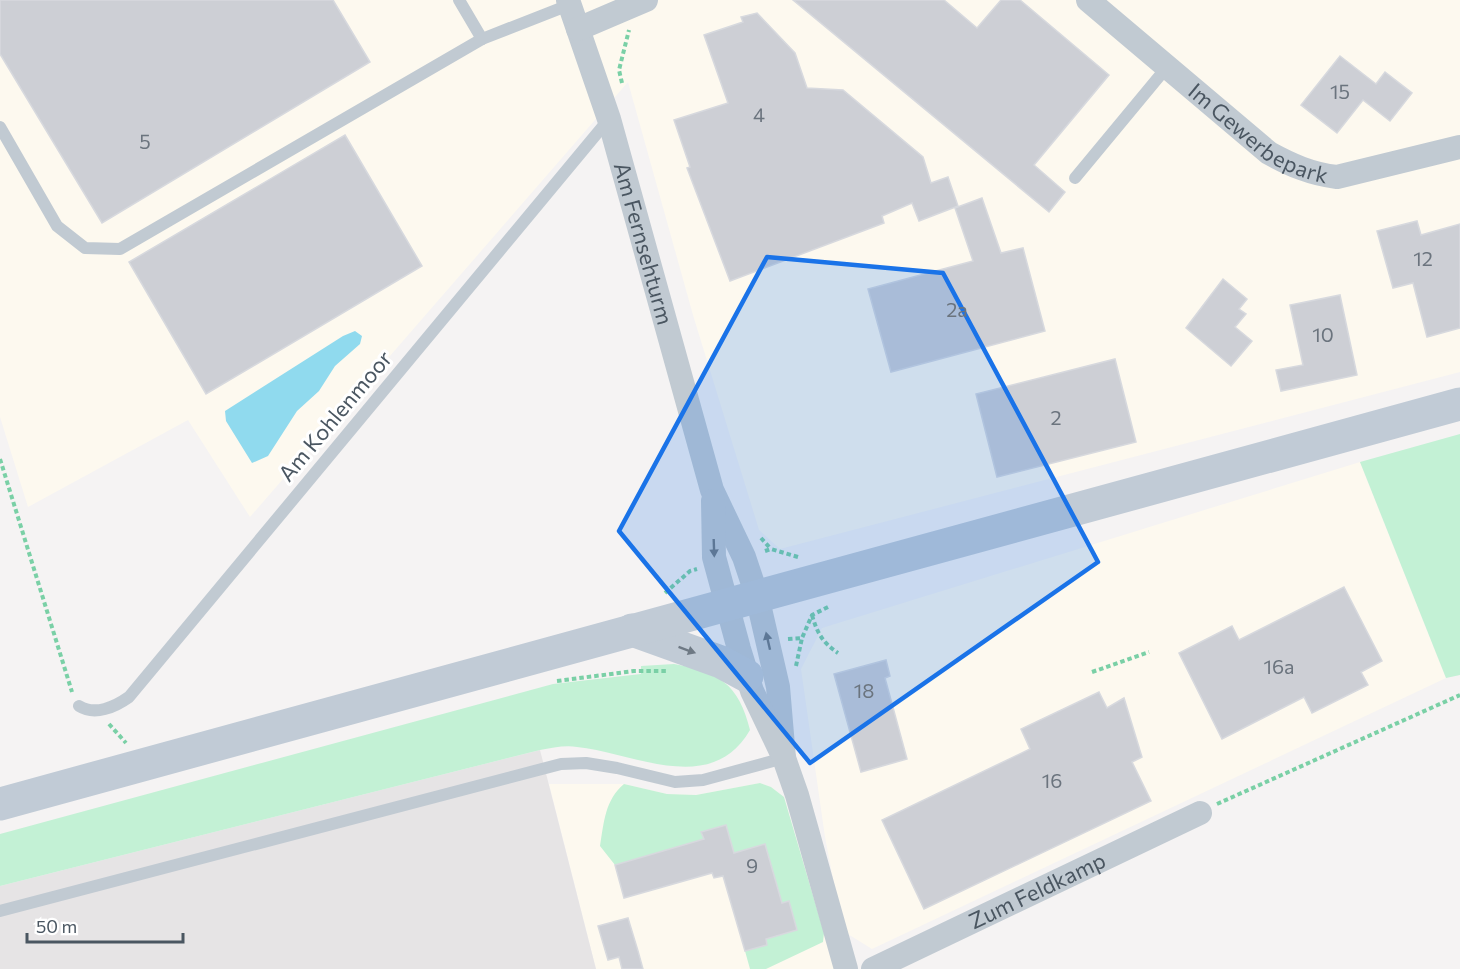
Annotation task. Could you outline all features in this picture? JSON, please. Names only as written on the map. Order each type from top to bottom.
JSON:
[{"type":"main road","points":[[0,804],[1460,404]]},
{"type":"main road","points":[[632,630],[721,662],[747,676]]},
{"type":"street","name":"Im Gewerbepark","points":[[1088,0],[1269,153],[1316,175],[1337,177],[1460,147]]},
{"type":"street","name":"Am Fernsehturm","points":[[568,3],[609,119],[712,490],[714,557],[742,600]]},
{"type":"street","points":[[578,29],[638,3]]},
{"type":"street","points":[[742,600],[769,642],[778,687],[784,758]]},
{"type":"street","points":[[742,600],[747,676],[784,758],[802,811],[846,969]]},
{"type":"street","name":"Zum Feldkamp","points":[[873,969],[1200,813]]},
{"type":"lane","points":[[459,0],[482,39]]},
{"type":"lane","points":[[0,127],[57,226],[85,248],[120,249],[482,39],[568,3]]},
{"type":"lane","points":[[1074,178],[1167,67]]},
{"type":"lane","name":"Am Kohlenmoor","points":[[97,710],[115,707],[129,697],[609,119]]},
{"type":"lane","points":[[79,706],[86,711],[97,710]]},
{"type":"lane","points":[[0,911],[561,764],[617,768],[675,782],[703,780],[784,758]]},
{"type":"path","points":[[624,90],[619,70],[638,3]]},
{"type":"path","points":[[0,459],[79,706]]},
{"type":"path","points":[[758,535],[771,549]]},
{"type":"path","points":[[769,642],[802,638],[812,615],[837,602]]},
{"type":"path","points":[[812,615],[816,629],[825,644],[838,653]]},
{"type":"path","points":[[1092,672],[1149,652]]},
{"type":"path","points":[[553,682],[634,671],[678,672]]},
{"type":"path","points":[[1200,813],[1460,695]]},
{"type":"path","points":[[97,710],[130,748]]},
{"type":"highlighted area","points":[[767,257],[943,273],[1098,562],[810,763],[619,531]]},
{"type":"shaded area","points":[[0,0],[1460,0],[1460,372],[780,549],[759,530],[693,315],[628,82],[250,517],[188,420],[28,507],[0,417]]},
{"type":"shaded area","points":[[1360,462],[1446,678],[872,949],[843,931],[825,837],[801,669],[822,628]]},
{"type":"shaded area","points":[[540,750],[596,969],[0,969],[0,886]]},
{"type":"shaded area","points":[[760,783],[771,787],[784,797],[835,969],[596,969],[549,784],[624,784],[667,794],[696,795]]},
{"type":"green space","points":[[1460,434],[1460,675],[1446,678],[1360,462]]},
{"type":"green space","points":[[674,664],[714,676],[724,682],[740,701],[750,730],[734,750],[715,762],[693,766],[671,766],[577,747],[549,748],[0,886],[0,834],[553,684],[641,674],[641,666]]},
{"type":"green space","points":[[760,783],[771,787],[784,797],[824,933],[823,942],[766,969],[750,969],[745,951],[767,945],[766,939],[797,930],[789,902],[782,903],[765,844],[734,853],[725,825],[702,832],[704,839],[615,865],[600,846],[609,804],[624,784],[667,794],[696,795]]},
{"type":"water","points":[[355,331],[362,336],[360,344],[335,366],[319,391],[297,411],[268,456],[252,463],[226,421],[225,411],[343,336]]},
{"type":"building","points":[[0,0],[333,0],[370,62],[102,223],[0,54]]},
{"type":"building","points":[[793,0],[944,0],[977,28],[1001,0],[1020,0],[1109,75],[1034,165],[1065,192],[1049,212]]},
{"type":"building","points":[[757,13],[795,53],[807,88],[843,90],[923,157],[931,183],[948,177],[958,206],[919,221],[912,203],[882,216],[884,223],[730,281],[687,168],[690,167],[674,120],[728,103],[704,35],[743,22],[741,17]]},
{"type":"building","points":[[1340,56],[1376,84],[1385,72],[1412,93],[1390,121],[1363,100],[1337,133],[1301,105]]},
{"type":"building","points":[[345,135],[422,266],[206,394],[129,262]]},
{"type":"building","points":[[982,198],[1001,253],[1023,248],[1045,331],[891,372],[868,289],[973,261],[955,208]]},
{"type":"building","points":[[1417,221],[1421,235],[1460,224],[1460,328],[1427,337],[1413,283],[1393,288],[1377,231]]},
{"type":"building","points":[[1223,279],[1247,299],[1239,309],[1246,314],[1235,327],[1252,341],[1231,366],[1186,328]]},
{"type":"building","points":[[1340,295],[1357,375],[1281,391],[1276,370],[1303,365],[1290,305]]},
{"type":"building","points":[[1115,359],[1136,442],[997,477],[976,394]]},
{"type":"building","points":[[1344,587],[1382,661],[1361,672],[1368,685],[1312,713],[1304,697],[1222,739],[1179,653],[1232,626],[1239,640]]},
{"type":"building","points":[[886,660],[890,676],[885,678],[907,759],[861,772],[834,674]]},
{"type":"building","points":[[1099,692],[1107,708],[1124,698],[1142,757],[1132,762],[1151,801],[924,909],[882,820],[1030,749],[1021,729]]},
{"type":"building","points":[[726,825],[734,853],[765,844],[782,903],[789,901],[797,930],[766,939],[767,945],[745,951],[723,876],[714,878],[712,873],[624,898],[615,865],[704,839],[701,832]]},
{"type":"building","points":[[628,918],[643,969],[622,969],[619,957],[608,960],[598,926]]}]
